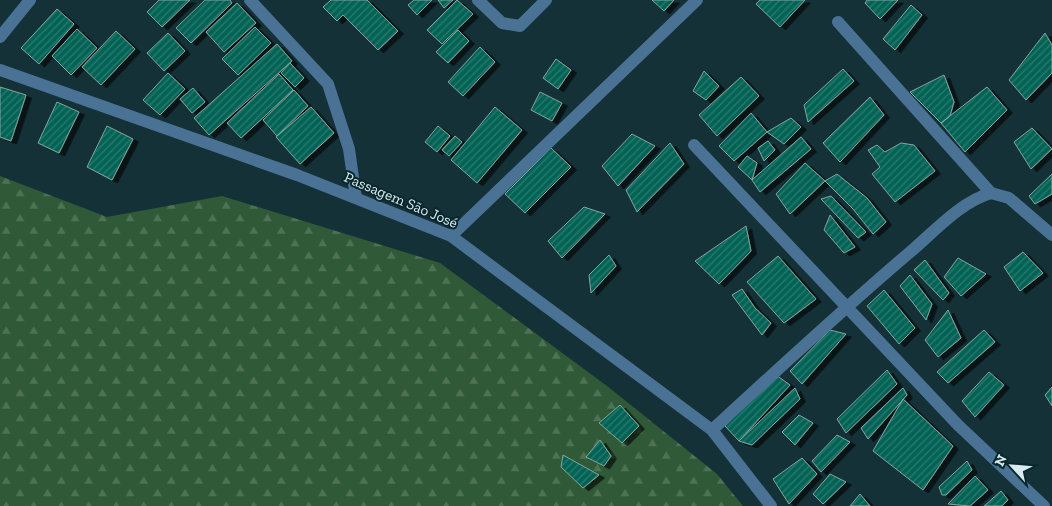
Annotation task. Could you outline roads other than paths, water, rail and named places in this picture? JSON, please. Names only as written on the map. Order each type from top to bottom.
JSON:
[{"type":"street","points":[[0,37],[30,0]]},
{"type":"street","points":[[250,0],[328,84],[349,149],[356,198]]},
{"type":"street","points":[[478,0],[502,23],[520,26],[546,0]]},
{"type":"street","points":[[451,236],[698,0]]},
{"type":"street","points":[[838,22],[991,193]]},
{"type":"street","name":"Passagem São José","points":[[0,70],[356,198],[451,236],[712,430],[771,506]]},
{"type":"street","points":[[694,145],[958,425],[1044,506]]},
{"type":"street","points":[[712,430],[846,307],[978,196],[991,193],[1009,198],[1052,234]]}]
